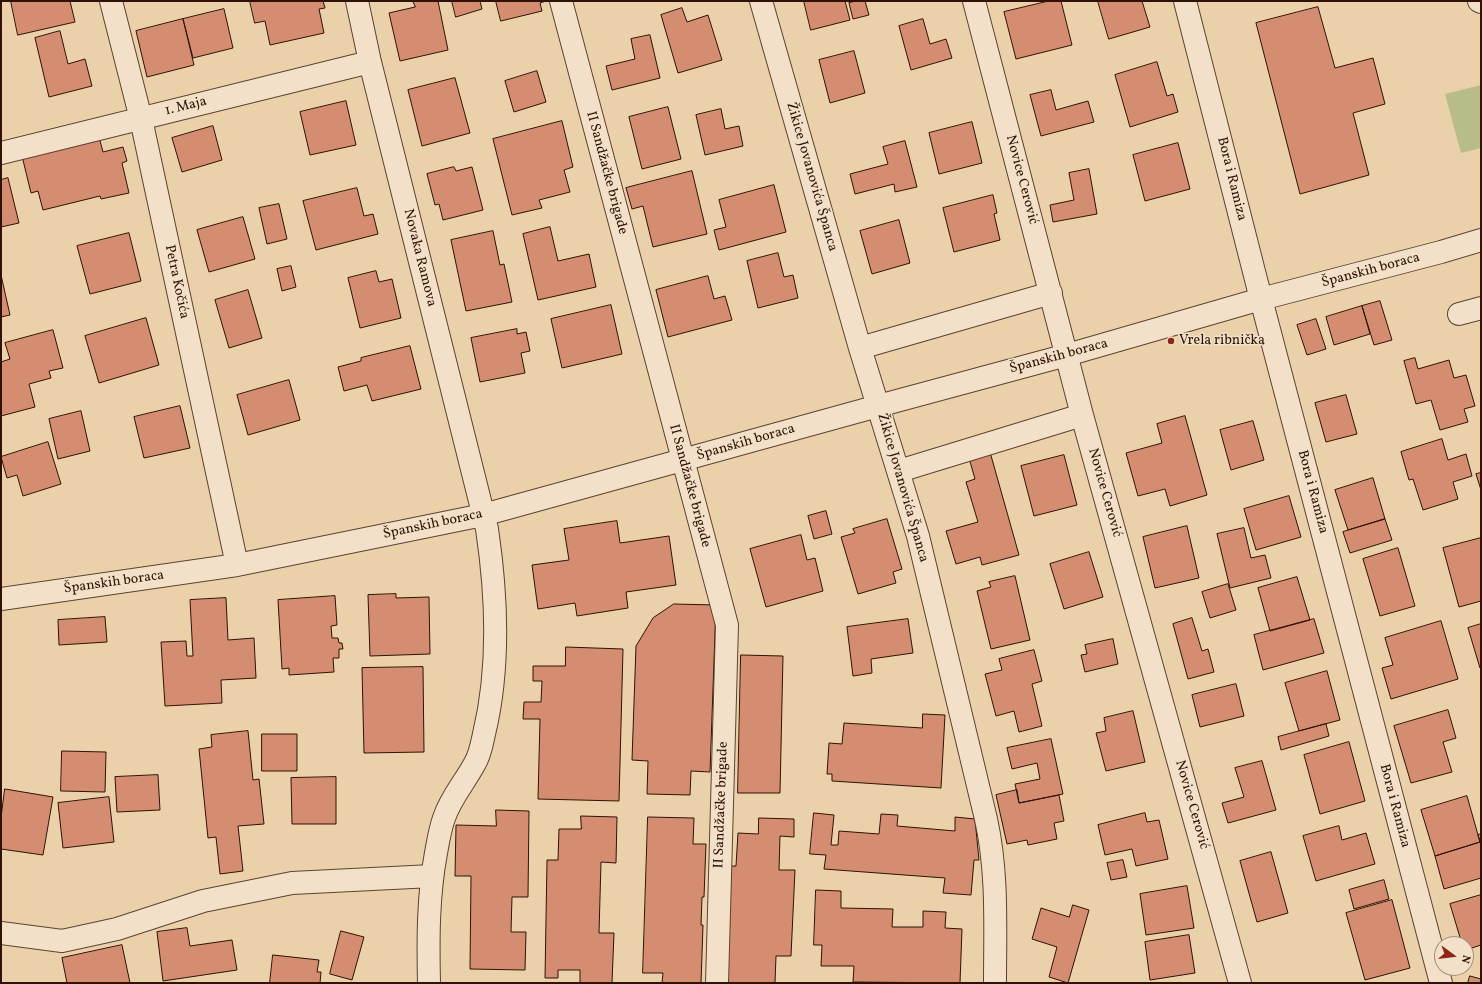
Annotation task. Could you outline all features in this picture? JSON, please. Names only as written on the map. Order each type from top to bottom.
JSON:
[{"type":"street","name":"Petra Kočića","points":[[111,1],[141,118],[237,565]]},
{"type":"street","name":"Novaka Ramova","points":[[357,1],[370,62],[483,515],[490,552],[495,610],[494,650],[489,708],[484,733],[476,762],[451,801],[443,819],[432,876],[428,920],[429,983]]},
{"type":"street","name":"II Sandžačke brigade","points":[[561,1],[726,625],[717,983]]},
{"type":"street","name":"Žikice Jovanovića Španca","points":[[762,1],[860,348],[899,471],[920,544],[991,841],[994,885],[995,983]]},
{"type":"street","name":"Novice Cerović","points":[[974,1],[1082,415],[1240,983]]},
{"type":"street","name":"Bora i Ramiza","points":[[1186,1],[1261,300],[1441,983]]},
{"type":"street","name":"1. Maja","points":[[1,153],[370,62]]},
{"type":"street","name":"Španskih boraca","points":[[1,599],[237,565],[483,515],[1481,240]]},
{"type":"street","points":[[860,348],[1051,293]]},
{"type":"street","points":[[1459,314],[1481,308]]},
{"type":"street","points":[[899,471],[1082,415]]},
{"type":"street","points":[[1,933],[62,941],[117,929],[203,901],[292,883],[432,876]]},
{"type":"green space","points":[[1481,85],[1481,148],[1461,153],[1445,94]]},
{"type":"building","points":[[11,1],[70,1],[75,22],[18,35]]},
{"type":"building","points":[[250,1],[323,1],[325,8],[319,9],[324,33],[270,45],[265,21],[255,23]]},
{"type":"building","points":[[413,1],[438,1],[448,50],[400,61],[389,13],[415,7]]},
{"type":"building","points":[[452,1],[480,1],[482,9],[456,17]]},
{"type":"building","points":[[496,1],[546,1],[540,3],[542,11],[501,21]]},
{"type":"building","points":[[804,1],[845,1],[850,20],[811,30]]},
{"type":"building","points":[[865,1],[869,15],[853,19],[849,3]]},
{"type":"building","points":[[1049,1],[1061,1],[1072,45],[1016,59],[1004,12]]},
{"type":"building","points":[[1098,1],[1142,1],[1150,27],[1109,39]]},
{"type":"building","points":[[1318,7],[1335,68],[1373,58],[1385,104],[1353,113],[1369,175],[1300,194],[1256,23]]},
{"type":"building","points":[[682,8],[687,22],[708,15],[722,60],[678,73],[661,15]]},
{"type":"building","points":[[224,9],[233,48],[193,58],[183,19]]},
{"type":"building","points":[[183,19],[194,65],[147,77],[136,31]]},
{"type":"building","points":[[923,19],[930,44],[946,39],[952,58],[911,70],[899,26]]},
{"type":"building","points":[[60,31],[68,64],[85,59],[92,86],[49,97],[35,38]]},
{"type":"building","points":[[650,35],[660,78],[612,90],[606,66],[635,59],[631,39]]},
{"type":"building","points":[[854,51],[865,93],[830,103],[819,60]]},
{"type":"building","points":[[1157,62],[1167,96],[1173,94],[1178,112],[1130,127],[1115,75]]},
{"type":"building","points":[[537,71],[546,102],[514,112],[505,81]]},
{"type":"building","points":[[455,78],[470,133],[422,146],[408,90]]},
{"type":"building","points":[[1051,90],[1056,110],[1088,101],[1094,122],[1041,136],[1030,95]]},
{"type":"building","points":[[346,101],[356,145],[310,155],[300,112]]},
{"type":"building","points":[[668,107],[681,159],[642,169],[629,117]]},
{"type":"building","points":[[721,109],[725,129],[739,126],[743,146],[705,155],[696,115]]},
{"type":"building","points":[[562,121],[573,167],[564,170],[570,192],[539,200],[542,208],[512,215],[493,139]]},
{"type":"building","points":[[972,122],[982,163],[939,174],[929,133]]},
{"type":"building","points":[[213,126],[222,160],[182,172],[172,138]]},
{"type":"building","points":[[99,137],[103,152],[123,147],[127,161],[122,163],[129,193],[101,199],[100,196],[43,210],[38,191],[31,193],[22,156]]},
{"type":"building","points":[[905,141],[917,187],[895,192],[894,184],[855,194],[850,174],[888,164],[883,147]]},
{"type":"building","points":[[1178,143],[1190,189],[1145,201],[1133,155]]},
{"type":"building","points":[[454,167],[456,171],[472,167],[483,210],[443,220],[439,204],[435,205],[427,174]]},
{"type":"building","points":[[1089,169],[1097,214],[1053,222],[1050,205],[1074,200],[1069,173]]},
{"type":"building","points":[[692,171],[707,234],[653,247],[643,206],[632,209],[626,188]]},
{"type":"building","points":[[8,178],[19,223],[1,227],[1,180]]},
{"type":"building","points":[[774,185],[786,232],[719,250],[714,230],[726,227],[719,200]]},
{"type":"building","points":[[357,188],[364,216],[373,214],[378,234],[316,250],[303,201]]},
{"type":"building","points":[[993,195],[997,213],[994,214],[1000,240],[954,252],[943,208]]},
{"type":"building","points":[[279,204],[287,239],[267,244],[259,208]]},
{"type":"building","points":[[243,217],[255,259],[209,272],[197,230]]},
{"type":"building","points":[[899,220],[910,263],[872,274],[860,231]]},
{"type":"building","points":[[550,227],[558,261],[589,254],[596,287],[538,300],[523,234]]},
{"type":"building","points":[[493,231],[500,265],[504,264],[512,302],[466,311],[451,240]]},
{"type":"building","points":[[129,233],[141,281],[90,294],[77,246]]},
{"type":"building","points":[[778,253],[784,277],[793,275],[798,298],[758,308],[747,261]]},
{"type":"building","points":[[291,266],[296,287],[282,291],[277,269]]},
{"type":"building","points":[[376,271],[379,282],[392,279],[401,318],[360,328],[348,278]]},
{"type":"building","points":[[1,275],[10,315],[1,317]]},
{"type":"building","points":[[708,276],[714,299],[725,296],[732,320],[668,337],[656,290]]},
{"type":"building","points":[[248,290],[262,338],[229,348],[215,300]]},
{"type":"building","points":[[1380,301],[1392,340],[1374,345],[1362,306]]},
{"type":"building","points":[[611,305],[622,354],[562,368],[551,319]]},
{"type":"building","points":[[1362,306],[1370,334],[1334,345],[1326,317]]},
{"type":"building","points":[[146,318],[159,365],[99,383],[85,336]]},
{"type":"building","points":[[1316,319],[1326,349],[1307,355],[1297,325]]},
{"type":"building","points":[[517,329],[517,334],[526,332],[530,351],[521,353],[525,373],[480,382],[471,338]]},
{"type":"building","points":[[53,330],[63,368],[49,371],[51,378],[29,384],[35,407],[1,416],[1,362],[10,359],[5,343]]},
{"type":"building","points":[[410,346],[421,389],[372,401],[367,385],[344,391],[338,367],[361,361],[361,358]]},
{"type":"building","points":[[1415,358],[1418,369],[1449,360],[1454,378],[1466,375],[1475,406],[1464,409],[1468,422],[1440,430],[1431,400],[1416,404],[1404,361]]},
{"type":"building","points":[[289,380],[300,420],[248,435],[237,395]]},
{"type":"building","points":[[1346,395],[1357,434],[1326,442],[1315,403]]},
{"type":"building","points":[[180,406],[190,448],[144,458],[134,417]]},
{"type":"building","points":[[81,411],[90,451],[58,459],[49,419]]},
{"type":"building","points":[[1185,416],[1207,495],[1170,506],[1165,489],[1138,496],[1126,453],[1162,443],[1157,424]]},
{"type":"building","points":[[1253,421],[1264,460],[1231,470],[1220,430]]},
{"type":"building","points":[[1442,439],[1448,460],[1466,454],[1472,476],[1453,482],[1458,499],[1423,510],[1413,479],[1409,480],[1401,452]]},
{"type":"building","points":[[48,442],[61,484],[23,496],[17,475],[7,478],[1,457]]},
{"type":"building","points":[[990,452],[1019,555],[982,565],[980,557],[956,564],[946,531],[978,522],[966,482],[975,479],[969,458]]},
{"type":"building","points":[[1064,455],[1077,505],[1034,516],[1021,466]]},
{"type":"building","points":[[1481,473],[1481,490],[1476,474]]},
{"type":"building","points":[[1373,478],[1385,519],[1348,530],[1335,490]]},
{"type":"building","points":[[1289,496],[1301,537],[1256,550],[1244,509]]},
{"type":"building","points":[[826,511],[832,534],[814,539],[808,516]]},
{"type":"building","points":[[887,519],[902,569],[893,572],[896,583],[858,594],[841,537],[855,533],[853,529]]},
{"type":"building","points":[[1385,519],[1392,540],[1350,553],[1343,532]]},
{"type":"building","points":[[617,521],[620,543],[669,536],[676,585],[626,592],[628,608],[577,616],[575,603],[538,609],[532,565],[569,560],[564,529]]},
{"type":"building","points":[[1187,526],[1199,578],[1155,588],[1143,537]]},
{"type":"building","points":[[1244,528],[1251,558],[1265,555],[1271,578],[1230,588],[1217,534]]},
{"type":"building","points":[[801,535],[807,560],[815,558],[823,591],[766,607],[750,549]]},
{"type":"building","points":[[1481,538],[1481,601],[1459,607],[1443,548]]},
{"type":"building","points":[[1398,548],[1415,606],[1380,616],[1363,559]]},
{"type":"building","points":[[1089,552],[1103,597],[1064,609],[1050,564]]},
{"type":"building","points":[[1015,576],[1030,640],[991,649],[977,591],[991,587],[989,582]]},
{"type":"building","points":[[1297,577],[1310,620],[1270,631],[1258,588]]},
{"type":"building","points":[[1228,584],[1236,610],[1210,618],[1202,592]]},
{"type":"building","points":[[396,594],[396,598],[429,597],[430,654],[370,656],[368,595]]},
{"type":"building","points":[[335,596],[337,625],[331,626],[332,638],[338,638],[339,643],[342,643],[343,649],[339,649],[339,658],[333,658],[334,672],[289,675],[289,668],[282,669],[278,600]]},
{"type":"building","points":[[226,598],[228,640],[254,638],[256,678],[221,680],[222,703],[165,706],[161,642],[186,641],[187,656],[193,656],[190,600]]},
{"type":"building","points":[[674,604],[716,605],[710,772],[691,771],[690,795],[647,794],[648,761],[632,760],[636,646],[653,618]]},
{"type":"building","points":[[105,617],[107,642],[59,645],[58,620]]},
{"type":"building","points":[[1192,618],[1202,651],[1208,649],[1214,672],[1188,679],[1173,624]]},
{"type":"building","points":[[908,619],[913,653],[871,659],[872,673],[853,676],[847,627]]},
{"type":"building","points":[[1314,619],[1324,653],[1263,670],[1254,635]]},
{"type":"building","points":[[1441,621],[1458,679],[1391,699],[1382,668],[1393,665],[1385,638]]},
{"type":"building","points":[[1481,624],[1481,668],[1480,668],[1468,628]]},
{"type":"building","points":[[1113,639],[1118,664],[1085,672],[1081,655],[1087,654],[1085,645]]},
{"type":"building","points":[[566,647],[623,649],[619,801],[538,799],[540,719],[523,719],[524,702],[541,702],[542,681],[533,681],[533,666],[565,666]]},
{"type":"building","points":[[1034,650],[1042,681],[1032,684],[1042,726],[1019,732],[1014,711],[996,716],[985,674],[1002,670],[999,659]]},
{"type":"building","points":[[741,655],[783,656],[780,793],[738,793]]},
{"type":"building","points":[[423,667],[424,752],[364,753],[362,668]]},
{"type":"building","points":[[1327,671],[1340,720],[1299,731],[1285,683]]},
{"type":"building","points":[[1236,684],[1244,716],[1200,727],[1192,695]]},
{"type":"building","points":[[1448,710],[1456,738],[1443,742],[1452,772],[1411,783],[1394,726]]},
{"type":"building","points":[[1133,711],[1145,762],[1106,771],[1096,733],[1106,731],[1104,718]]},
{"type":"building","points":[[923,714],[945,715],[941,788],[832,781],[832,774],[827,774],[829,743],[842,744],[844,723],[922,728]]},
{"type":"building","points":[[1326,724],[1329,736],[1281,750],[1278,737]]},
{"type":"building","points":[[248,731],[253,780],[259,779],[264,824],[238,826],[243,871],[220,874],[216,837],[208,838],[199,749],[212,747],[211,735]]},
{"type":"building","points":[[262,734],[297,734],[297,771],[262,771]]},
{"type":"building","points":[[1051,739],[1063,794],[1019,803],[1015,784],[1040,779],[1037,763],[1012,769],[1007,748]]},
{"type":"building","points":[[1349,742],[1365,801],[1320,814],[1304,755]]},
{"type":"building","points":[[62,751],[106,752],[105,792],[61,791]]},
{"type":"building","points":[[1262,761],[1276,810],[1228,823],[1222,803],[1244,797],[1235,768]]},
{"type":"building","points":[[158,775],[160,810],[117,812],[115,777]]},
{"type":"building","points":[[336,777],[336,824],[292,824],[291,778]]},
{"type":"building","points":[[5,789],[53,797],[43,855],[1,849],[1,818]]},
{"type":"building","points":[[1017,790],[1019,803],[1059,795],[1064,821],[1054,823],[1057,839],[1028,845],[1027,840],[1007,844],[996,795]]},
{"type":"building","points":[[1467,796],[1480,842],[1435,856],[1421,810]]},
{"type":"building","points":[[109,797],[114,842],[63,848],[58,803]]},
{"type":"building","points":[[496,810],[529,811],[528,897],[512,897],[511,932],[526,932],[525,970],[470,969],[471,876],[455,876],[456,825],[496,826]]},
{"type":"building","points":[[814,813],[834,815],[831,845],[838,845],[839,831],[879,834],[881,814],[898,815],[897,826],[955,831],[955,817],[975,819],[979,860],[974,860],[971,895],[943,893],[945,878],[824,869],[826,855],[810,854]]},
{"type":"building","points":[[1145,813],[1147,822],[1159,820],[1168,859],[1136,866],[1132,849],[1105,855],[1098,825]]},
{"type":"building","points":[[581,816],[617,817],[616,863],[601,862],[599,933],[614,933],[612,983],[580,983],[580,970],[558,970],[558,978],[545,978],[547,860],[558,860],[559,829],[581,829]]},
{"type":"building","points":[[648,817],[694,818],[693,844],[706,844],[704,897],[702,897],[701,925],[703,925],[701,983],[662,983],[663,973],[643,973]]},
{"type":"building","points":[[759,818],[794,819],[794,837],[780,836],[779,870],[795,870],[791,956],[776,956],[775,983],[721,983],[725,866],[736,866],[738,833],[758,834]]},
{"type":"building","points":[[1339,826],[1342,840],[1366,833],[1375,864],[1316,881],[1303,836]]},
{"type":"building","points":[[1481,834],[1481,878],[1444,889],[1435,856],[1480,842],[1478,835]]},
{"type":"building","points":[[1271,852],[1288,913],[1257,922],[1240,861]]},
{"type":"building","points":[[1123,860],[1127,877],[1111,880],[1107,863]]},
{"type":"building","points":[[1384,880],[1389,899],[1354,909],[1349,890]]},
{"type":"building","points":[[1187,886],[1194,928],[1146,935],[1140,894]]},
{"type":"building","points":[[816,890],[841,891],[841,908],[893,909],[892,927],[923,927],[923,911],[946,912],[945,928],[962,929],[960,983],[853,982],[854,966],[821,966],[822,945],[814,945]]},
{"type":"building","points":[[1481,895],[1481,945],[1474,947],[1474,936],[1460,936],[1450,904]]},
{"type":"building","points":[[1392,900],[1410,968],[1365,980],[1346,913]]},
{"type":"building","points":[[1073,905],[1089,910],[1068,983],[1049,977],[1057,947],[1032,939],[1041,908],[1069,917]]},
{"type":"building","points":[[187,928],[190,946],[232,940],[237,970],[163,981],[157,932]]},
{"type":"building","points":[[341,931],[364,937],[352,980],[330,974]]},
{"type":"building","points":[[1189,935],[1195,973],[1150,980],[1145,942]]},
{"type":"building","points":[[122,945],[130,983],[67,983],[62,958]]},
{"type":"building","points":[[273,955],[319,960],[317,972],[321,972],[320,983],[270,983]]},
{"type":"building","points":[[1470,976],[1481,979],[1481,983],[1468,983]]},
{"type":"place","name":"Vrela ribnička","points":[[1171,341]]}]
